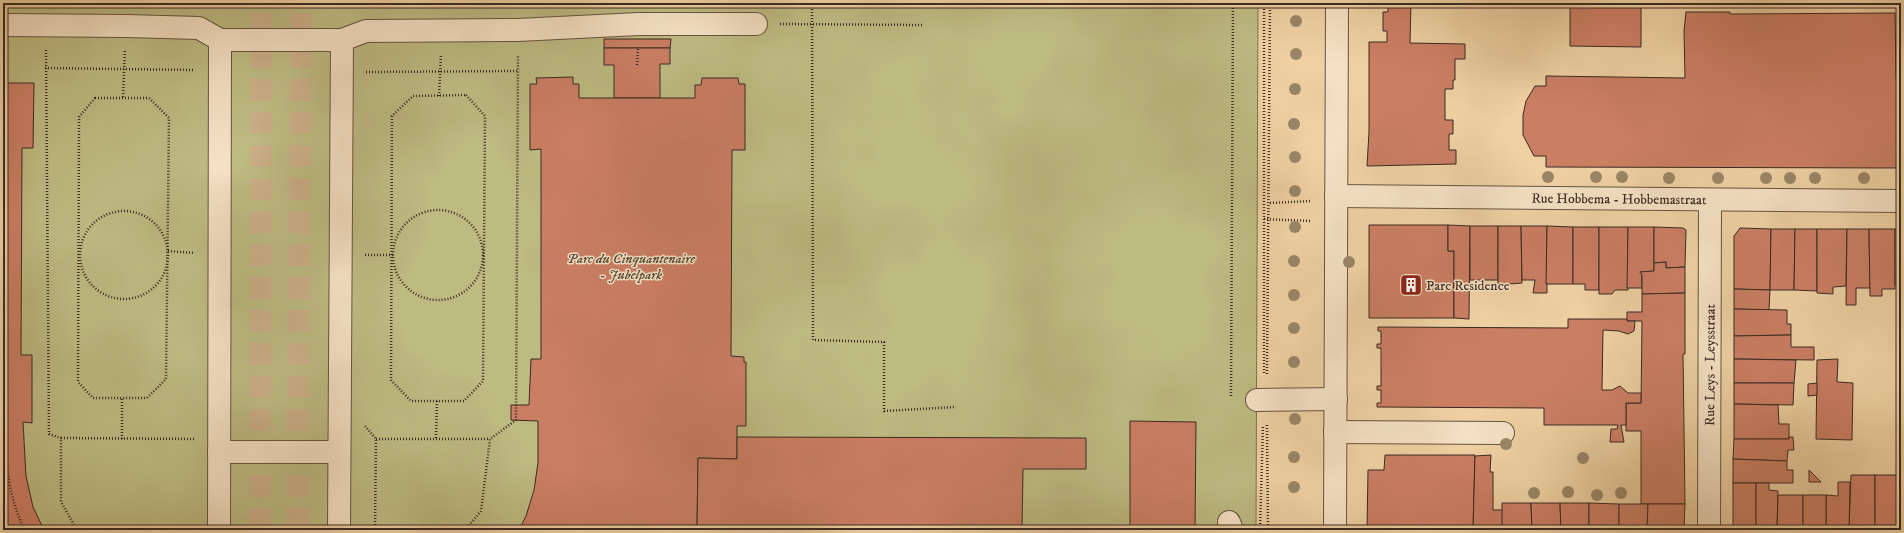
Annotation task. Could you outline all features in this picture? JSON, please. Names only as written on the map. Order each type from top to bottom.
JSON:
[{"type":"street","points":[[1334,530],[1336,399],[1337,3]]},
{"type":"street","points":[[3,25],[199,28],[220,40],[342,40],[366,31],[518,30],[638,24],[756,24]]},
{"type":"street","points":[[219,530],[220,40]]},
{"type":"street","points":[[339,530],[342,40]]},
{"type":"street","name":"Rue Hobbema - Hobbemastraat","points":[[1336,196],[1901,201]]},
{"type":"street","name":"Rue Leys - Leysstraat","points":[[1709,530],[1710,200]]},
{"type":"street","points":[[1263,400],[1336,399]]},
{"type":"street","points":[[1335,432],[1503,433]]},
{"type":"street","points":[[219,452],[339,452]]},
{"type":"path","points":[[812,3],[813,340],[884,342],[884,411],[956,408]]},
{"type":"path","points":[[1232,402],[1233,3]]},
{"type":"path","points":[[1264,3],[1263,400],[1268,530]]},
{"type":"path","points":[[1260,530],[1268,219],[1270,203],[1270,3]]},
{"type":"path","points":[[756,24],[923,25]]},
{"type":"path","points":[[46,25],[45,68],[49,434],[61,438],[195,439]]},
{"type":"path","points":[[376,438],[490,439],[516,420],[518,30]]},
{"type":"path","points":[[637,65],[638,46]]},
{"type":"path","points":[[45,68],[198,70]]},
{"type":"path","points":[[123,70],[123,97]]},
{"type":"path","points":[[439,96],[440,71]]},
{"type":"path","points":[[366,80],[366,72],[518,71]]},
{"type":"path","points":[[466,95],[485,116],[483,381],[464,401],[411,401],[391,380],[393,255],[392,116],[413,96],[466,95]]},
{"type":"path","points":[[123,97],[149,98],[169,118],[166,379],[147,398],[93,398],[78,382],[79,117],[95,98],[123,97]]},
{"type":"path","points":[[1270,203],[1316,201],[1336,196]]},
{"type":"path","points":[[444,210],[459,215],[472,225],[478,234],[484,255],[479,276],[472,285],[464,293],[444,301],[422,298],[404,285],[396,271],[393,255],[394,244],[404,225],[422,213],[444,210]]},
{"type":"path","points":[[121,211],[134,212],[147,217],[158,226],[165,238],[168,251],[167,266],[162,279],[152,289],[140,297],[126,300],[112,298],[99,293],[89,283],[82,271],[79,257],[81,243],[86,231],[96,220],[108,214],[121,211]]},
{"type":"path","points":[[1264,219],[1309,221]]},
{"type":"path","points":[[364,263],[365,247]]},
{"type":"path","points":[[168,251],[198,253]]},
{"type":"path","points":[[364,255],[393,255]]},
{"type":"path","points":[[122,398],[122,439]]},
{"type":"path","points":[[436,438],[438,401]]},
{"type":"path","points":[[5,422],[7,473],[16,508],[26,530]]},
{"type":"path","points":[[364,425],[376,438],[375,530]]},
{"type":"path","points":[[195,431],[195,446]]},
{"type":"path","points":[[61,438],[61,502],[77,530]]},
{"type":"path","points":[[465,530],[481,511],[490,439]]},
{"type":"green space","name":"Parc du Cinquantenaire - Jubelpark","points":[[3,3],[1258,3],[1256,530],[3,530]]},
{"type":"building","points":[[1388,3],[1411,3],[1410,43],[1465,44],[1465,59],[1455,59],[1455,80],[1453,80],[1453,89],[1445,89],[1445,120],[1453,120],[1453,134],[1449,134],[1449,150],[1456,150],[1456,164],[1367,166],[1369,132],[1369,42],[1387,42],[1387,31],[1383,31],[1383,12],[1388,12]]},
{"type":"building","points":[[1570,3],[1641,3],[1641,47],[1570,46]]},
{"type":"building","points":[[1686,12],[1730,12],[1730,14],[1895,13],[1896,79],[1901,79],[1901,168],[1546,167],[1546,156],[1534,156],[1523,135],[1523,115],[1526,101],[1535,86],[1546,86],[1546,76],[1685,78],[1684,31]]},
{"type":"building","points":[[604,39],[671,39],[670,48],[604,48]]},
{"type":"building","points":[[604,48],[670,48],[670,64],[660,64],[660,98],[614,98],[614,65],[604,65]]},
{"type":"building","points":[[573,77],[573,84],[579,84],[579,98],[695,98],[695,85],[701,85],[702,78],[738,78],[739,84],[745,84],[745,150],[732,150],[731,356],[744,357],[744,362],[746,362],[746,426],[737,426],[737,459],[698,458],[697,530],[519,530],[526,516],[534,490],[538,463],[538,421],[511,420],[511,405],[529,405],[531,359],[541,359],[541,149],[530,150],[530,84],[537,84],[536,78]]},
{"type":"building","points":[[3,83],[34,83],[33,148],[22,148],[21,355],[32,355],[32,423],[23,422],[26,476],[33,507],[44,530],[3,530]]},
{"type":"building","name":"Parc Residence","points":[[1369,225],[1448,225],[1448,251],[1454,251],[1454,318],[1369,318]]},
{"type":"building","points":[[1448,225],[1470,226],[1469,319],[1454,318],[1454,251],[1448,251]]},
{"type":"building","points":[[1470,226],[1498,226],[1498,280],[1470,280]]},
{"type":"building","points":[[1498,226],[1521,226],[1522,283],[1498,285]]},
{"type":"building","points":[[1521,226],[1547,226],[1547,293],[1533,293],[1535,280],[1522,280]]},
{"type":"building","points":[[1547,226],[1573,227],[1573,284],[1546,284]]},
{"type":"building","points":[[1573,227],[1599,227],[1599,290],[1585,290],[1585,284],[1573,284]]},
{"type":"building","points":[[1599,227],[1628,227],[1628,290],[1615,290],[1612,294],[1599,294]]},
{"type":"building","points":[[1628,227],[1654,227],[1654,271],[1640,272],[1642,275],[1642,288],[1627,288]]},
{"type":"building","points":[[1654,227],[1683,228],[1686,230],[1685,267],[1666,268],[1666,262],[1654,263]]},
{"type":"building","points":[[1740,228],[1771,229],[1770,290],[1734,289],[1734,236]]},
{"type":"building","points":[[1771,229],[1795,229],[1794,290],[1770,290]]},
{"type":"building","points":[[1795,229],[1817,229],[1817,291],[1794,290]]},
{"type":"building","points":[[1817,229],[1847,229],[1846,286],[1833,287],[1833,294],[1817,293]]},
{"type":"building","points":[[1847,229],[1869,229],[1870,288],[1856,288],[1856,305],[1846,305]]},
{"type":"building","points":[[1869,229],[1895,229],[1895,289],[1882,289],[1882,296],[1870,296]]},
{"type":"building","points":[[1895,229],[1901,229],[1901,284],[1895,284]]},
{"type":"building","points":[[1666,262],[1666,268],[1685,267],[1685,293],[1642,294],[1642,275],[1640,272],[1654,271],[1654,263]]},
{"type":"building","points":[[1734,289],[1770,290],[1769,310],[1734,309]]},
{"type":"building","points":[[1685,293],[1685,354],[1683,354],[1685,504],[1641,504],[1641,431],[1626,431],[1626,403],[1641,403],[1642,321],[1627,321],[1627,312],[1642,312],[1642,294]]},
{"type":"building","points":[[1734,309],[1787,310],[1787,324],[1791,324],[1791,335],[1734,336]]},
{"type":"building","points":[[1568,319],[1627,319],[1627,321],[1635,321],[1634,331],[1628,334],[1619,331],[1603,330],[1602,390],[1612,390],[1620,386],[1628,393],[1641,393],[1641,403],[1626,403],[1626,425],[1621,425],[1624,442],[1610,442],[1611,429],[1617,429],[1618,425],[1544,425],[1544,408],[1377,407],[1377,403],[1381,403],[1381,390],[1377,390],[1377,386],[1381,386],[1381,348],[1377,348],[1377,344],[1381,344],[1381,331],[1378,331],[1378,327],[1568,328]]},
{"type":"building","points":[[1791,335],[1791,347],[1814,347],[1814,360],[1734,359],[1734,336]]},
{"type":"building","points":[[1734,359],[1796,360],[1794,383],[1734,383]]},
{"type":"building","points":[[1838,359],[1837,382],[1853,383],[1852,440],[1816,439],[1817,360]]},
{"type":"building","points":[[1734,383],[1794,383],[1793,405],[1734,404]]},
{"type":"building","points":[[1817,383],[1817,395],[1808,396],[1808,384]]},
{"type":"building","points":[[1734,404],[1778,405],[1779,424],[1789,424],[1789,439],[1734,439]]},
{"type":"building","points":[[1130,421],[1196,422],[1195,530],[1130,530]]},
{"type":"building","points":[[737,437],[1086,438],[1086,469],[1023,469],[1022,530],[697,530],[698,458],[737,459]]},
{"type":"building","points":[[1789,437],[1793,437],[1794,450],[1788,450],[1787,461],[1733,459],[1734,439],[1789,439]]},
{"type":"building","points":[[1385,455],[1475,455],[1473,530],[1367,530],[1368,470],[1384,470]]},
{"type":"building","points":[[1491,455],[1490,472],[1493,472],[1493,510],[1503,510],[1502,530],[1473,530],[1475,456]]},
{"type":"building","points":[[1733,459],[1787,461],[1787,470],[1793,470],[1793,483],[1733,483]]},
{"type":"building","points":[[1809,470],[1821,482],[1809,482]]},
{"type":"building","points":[[1851,475],[1875,475],[1875,530],[1849,530]]},
{"type":"building","points":[[1875,475],[1899,475],[1899,530],[1875,530]]},
{"type":"building","points":[[1899,475],[1901,475],[1901,530],[1899,530]]},
{"type":"building","points":[[1838,482],[1850,482],[1849,530],[1826,530],[1826,495],[1838,496]]},
{"type":"building","points":[[1733,483],[1756,483],[1756,530],[1733,530]]},
{"type":"building","points":[[1756,483],[1769,483],[1769,490],[1778,491],[1777,530],[1756,530]]},
{"type":"building","points":[[1778,495],[1803,495],[1803,530],[1777,530]]},
{"type":"building","points":[[1803,495],[1826,495],[1826,530],[1803,530]]},
{"type":"building","points":[[1502,503],[1531,503],[1532,530],[1502,530]]},
{"type":"building","points":[[1531,503],[1560,503],[1561,530],[1532,530]]},
{"type":"building","points":[[1560,503],[1589,503],[1589,530],[1561,530]]},
{"type":"building","points":[[1589,503],[1619,504],[1619,530],[1589,530]]},
{"type":"building","points":[[1619,504],[1648,504],[1647,530],[1619,530]]},
{"type":"building","points":[[1648,504],[1685,504],[1684,530],[1647,530]]},
{"type":"tunnel","points":[[260,530],[261,3]]},
{"type":"tunnel","points":[[297,530],[301,3]]},
{"type":"place","name":"Parc Residence","points":[[1411,285]]}]
